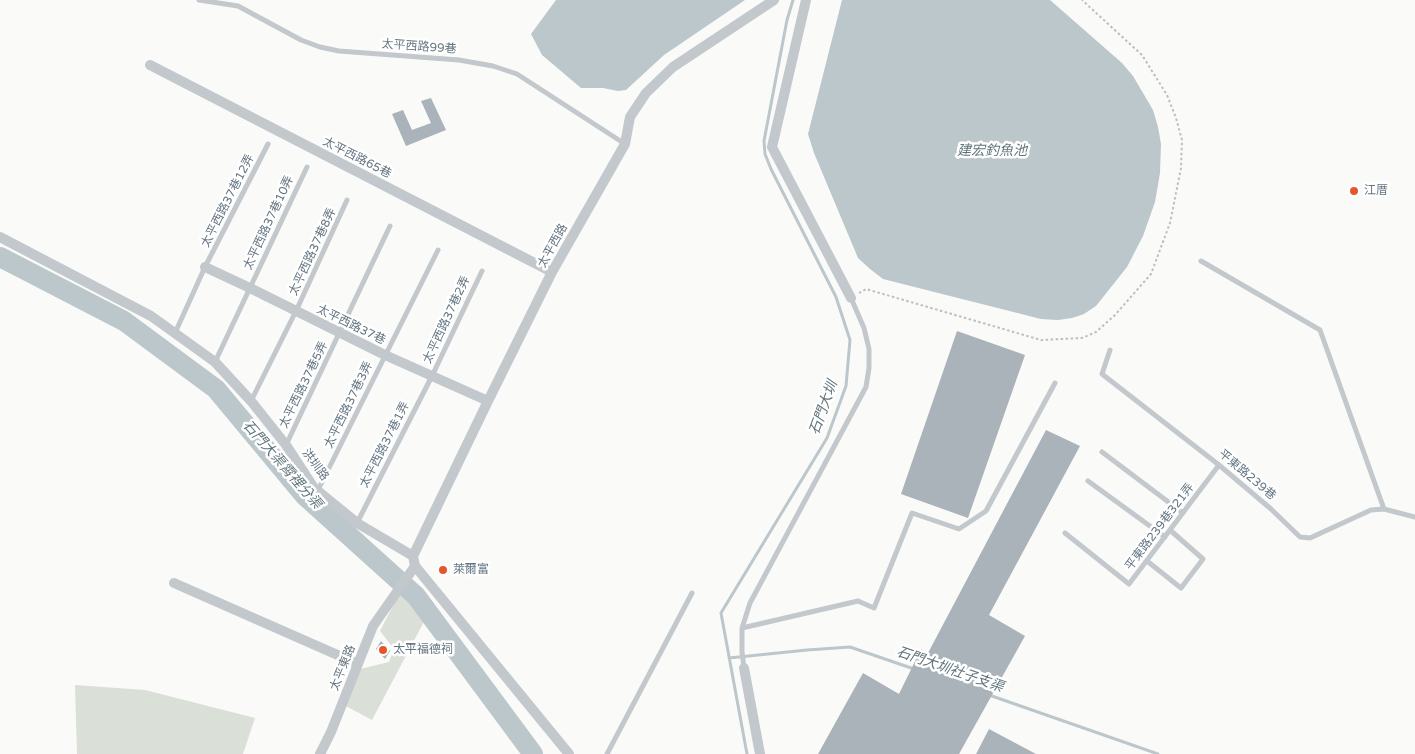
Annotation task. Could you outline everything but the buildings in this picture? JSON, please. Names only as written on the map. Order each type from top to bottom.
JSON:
[{"type":"street","name":"太平西路","points":[[414,561],[488,401],[552,272],[626,144],[630,117],[646,93],[673,68],[774,0]]},
{"type":"street","points":[[806,0],[772,147],[851,298]]},
{"type":"street","name":"太平西路65巷","points":[[150,65],[552,272]]},
{"type":"street","name":"洪圳路","points":[[0,238],[151,316],[215,362],[251,401],[286,445],[314,488],[357,523],[414,561],[570,754]]},
{"type":"street","name":"太平西路37巷","points":[[205,267],[385,355],[488,401]]},
{"type":"street","name":"太平東路","points":[[320,754],[373,626],[407,578],[414,561]]},
{"type":"street","points":[[174,583],[358,664]]},
{"type":"street","points":[[744,668],[760,754]]},
{"type":"lane","name":"太平西路99巷","points":[[199,0],[238,6],[301,40],[339,52],[459,60],[493,66],[517,74],[626,144]]},
{"type":"lane","name":"太平西路37巷12弄","points":[[175,334],[205,267],[268,144]]},
{"type":"lane","name":"太平西路37巷10弄","points":[[215,362],[307,167]]},
{"type":"lane","name":"太平西路37巷8弄","points":[[251,401],[348,200]]},
{"type":"lane","name":"太平西路37巷5弄","points":[[286,445],[390,226]]},
{"type":"lane","name":"太平西路37巷3弄","points":[[318,490],[438,250]]},
{"type":"lane","points":[[1201,260],[1320,330],[1384,509]]},
{"type":"lane","name":"太平西路37巷2弄","points":[[432,376],[482,272]]},
{"type":"lane","points":[[744,668],[742,628],[750,603],[866,387],[869,349],[864,328],[851,298]]},
{"type":"lane","name":"平東路239巷","points":[[1110,350],[1102,374],[1219,465],[1271,509],[1300,537],[1310,538],[1371,510],[1384,509],[1415,517]]},
{"type":"lane","name":"太平西路37巷1弄","points":[[357,523],[432,376]]},
{"type":"lane","points":[[742,628],[858,601],[874,608],[912,513],[959,528],[986,511],[1055,383]]},
{"type":"lane","points":[[1102,452],[1183,513]]},
{"type":"lane","name":"平東路239巷321弄","points":[[1065,533],[1130,584],[1219,465]]},
{"type":"lane","points":[[1088,481],[1164,537]]},
{"type":"lane","points":[[1146,561],[1181,588],[1203,559],[1170,530]]},
{"type":"lane","points":[[607,754],[692,593]]},
{"type":"path","points":[[851,298],[866,289],[1042,340],[1082,338],[1096,332],[1115,315],[1151,274],[1170,223],[1181,168],[1182,140],[1167,95],[1142,55],[1082,0]]},
{"type":"shaded area","points":[[402,588],[414,598],[427,616],[372,720],[344,705],[360,669],[389,662],[394,649],[380,631]]},
{"type":"shaded area","points":[[75,685],[145,690],[255,718],[243,754],[77,754]]},
{"type":"water","points":[[556,0],[745,0],[664,55],[626,90],[618,91],[603,88],[581,88],[542,55],[531,34]]},
{"type":"water","name":"建宏釣魚池","points":[[842,0],[1050,0],[1122,63],[1133,76],[1153,110],[1158,127],[1161,144],[1160,173],[1155,202],[1143,236],[1127,267],[1096,306],[1084,314],[1072,318],[1058,320],[1041,319],[883,279],[858,258],[814,153],[808,134]]},
{"type":"waterway","name":"石門大圳","points":[[747,754],[721,613],[827,438],[846,386],[850,340],[836,297],[765,154],[764,141],[787,20],[793,0]]},
{"type":"waterway","name":"石門大渠霄裡分渠","points":[[0,257],[124,321],[216,389],[305,496],[416,596],[533,754]]},
{"type":"waterway","name":"石門大圳社子支渠","points":[[729,658],[850,647],[914,669]]},
{"type":"waterway","name":"石門大圳社子支渠","points":[[989,695],[1158,754]]},
{"type":"place","name":"江厝","points":[[1354,191]]},
{"type":"place","name":"萊爾富","points":[[443,570]]},
{"type":"place","name":"太平福德祠","points":[[383,650]]}]
